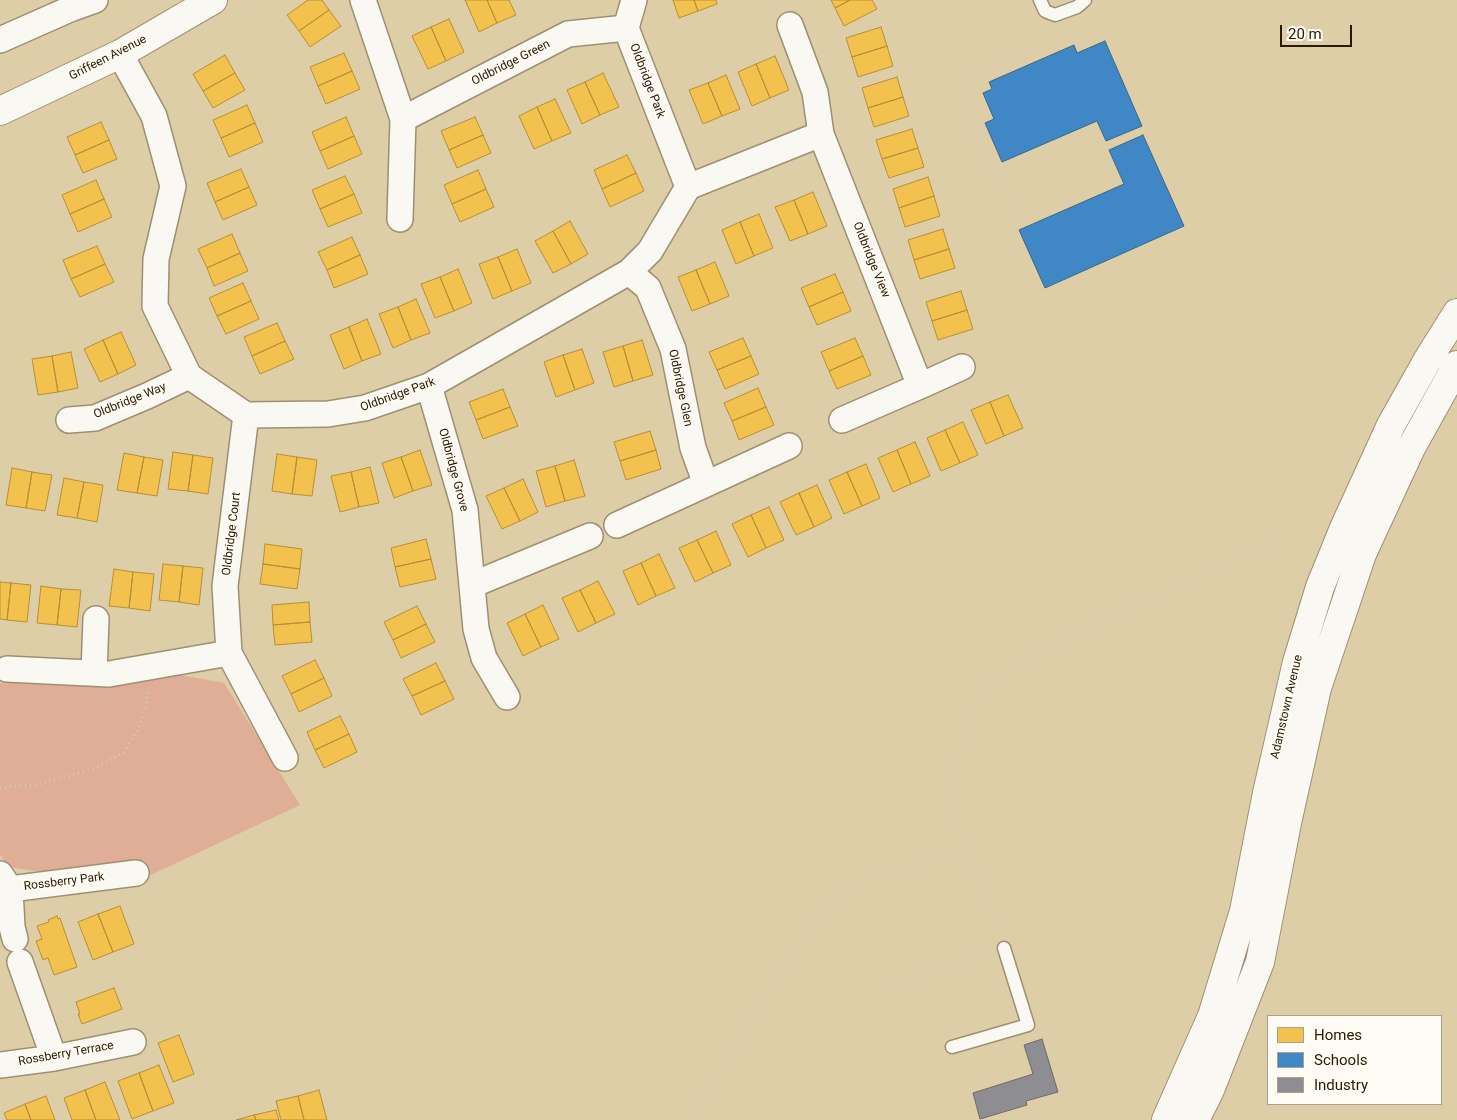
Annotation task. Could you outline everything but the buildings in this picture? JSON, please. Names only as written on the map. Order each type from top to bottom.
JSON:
[{"type":"street","points":[[0,40],[95,0]]},
{"type":"street","name":"Griffeen Avenue","points":[[0,111],[120,54],[213,0]]},
{"type":"street","points":[[363,0],[403,119],[400,219]]},
{"type":"street","points":[[626,28],[634,0]]},
{"type":"street","name":"Oldbridge View","points":[[790,25],[815,92],[821,134],[920,386]]},
{"type":"street","name":"Oldbridge Green","points":[[403,119],[568,34],[626,28]]},
{"type":"street","name":"Oldbridge Park","points":[[246,415],[328,414],[365,408],[429,386],[629,272],[650,251],[688,187],[626,28]]},
{"type":"street","points":[[120,54],[154,116],[173,186],[156,259],[155,306],[189,376],[246,415]]},
{"type":"street","points":[[688,187],[821,134]]},
{"type":"street","name":"Oldbridge Glen","points":[[629,272],[648,288],[673,349],[693,448],[706,484]]},
{"type":"street","name":"Adamstown Avenue","points":[[1166,1120],[1212,1016],[1244,911],[1267,793],[1297,662],[1320,587],[1344,528],[1391,425],[1457,313]]},
{"type":"street","name":"Adamstown Avenue","points":[[1195,1120],[1210,1090],[1260,962],[1287,823],[1317,688],[1362,554],[1411,448],[1457,365]]},
{"type":"street","points":[[842,420],[962,367]]},
{"type":"street","name":"Oldbridge Way","points":[[69,420],[95,418],[148,396],[189,376]]},
{"type":"street","name":"Oldbridge Grove","points":[[429,386],[465,510],[476,629],[484,658],[507,697]]},
{"type":"street","name":"Oldbridge Court","points":[[246,415],[225,586],[229,653],[285,758]]},
{"type":"street","points":[[618,525],[789,446]]},
{"type":"street","points":[[472,585],[590,536]]},
{"type":"street","points":[[94,673],[96,619]]},
{"type":"street","points":[[7,669],[109,674],[229,653]]},
{"type":"street","name":"Rossberry Park","points":[[5,882],[136,873]]},
{"type":"street","points":[[5,882],[12,927],[18,950],[54,1058]]},
{"type":"street","name":"Rossberry Terrace","points":[[0,1065],[54,1058],[133,1042]]},
{"type":"lane","points":[[1040,0],[1046,12],[1055,15],[1076,7],[1085,0]]},
{"type":"lane","points":[[952,1047],[1028,1025],[1004,948]]},
{"type":"path","points":[[0,79],[143,8]]},
{"type":"path","points":[[1020,53],[965,79],[976,132],[994,177],[1026,223]]},
{"type":"path","points":[[888,986],[1004,948],[986,888],[967,855],[955,821],[946,784],[961,755],[978,695],[1017,662],[1282,538]]},
{"type":"path","points":[[0,788],[37,785],[95,768],[124,752],[140,728],[147,701],[147,667]]},
{"type":"path","points":[[692,1120],[778,974],[818,916],[839,893],[865,877],[967,855]]},
{"type":"shaded area","points":[[169,673],[224,683],[300,805],[125,887],[114,867],[62,875],[9,867],[0,855],[0,683],[107,683]]}]
